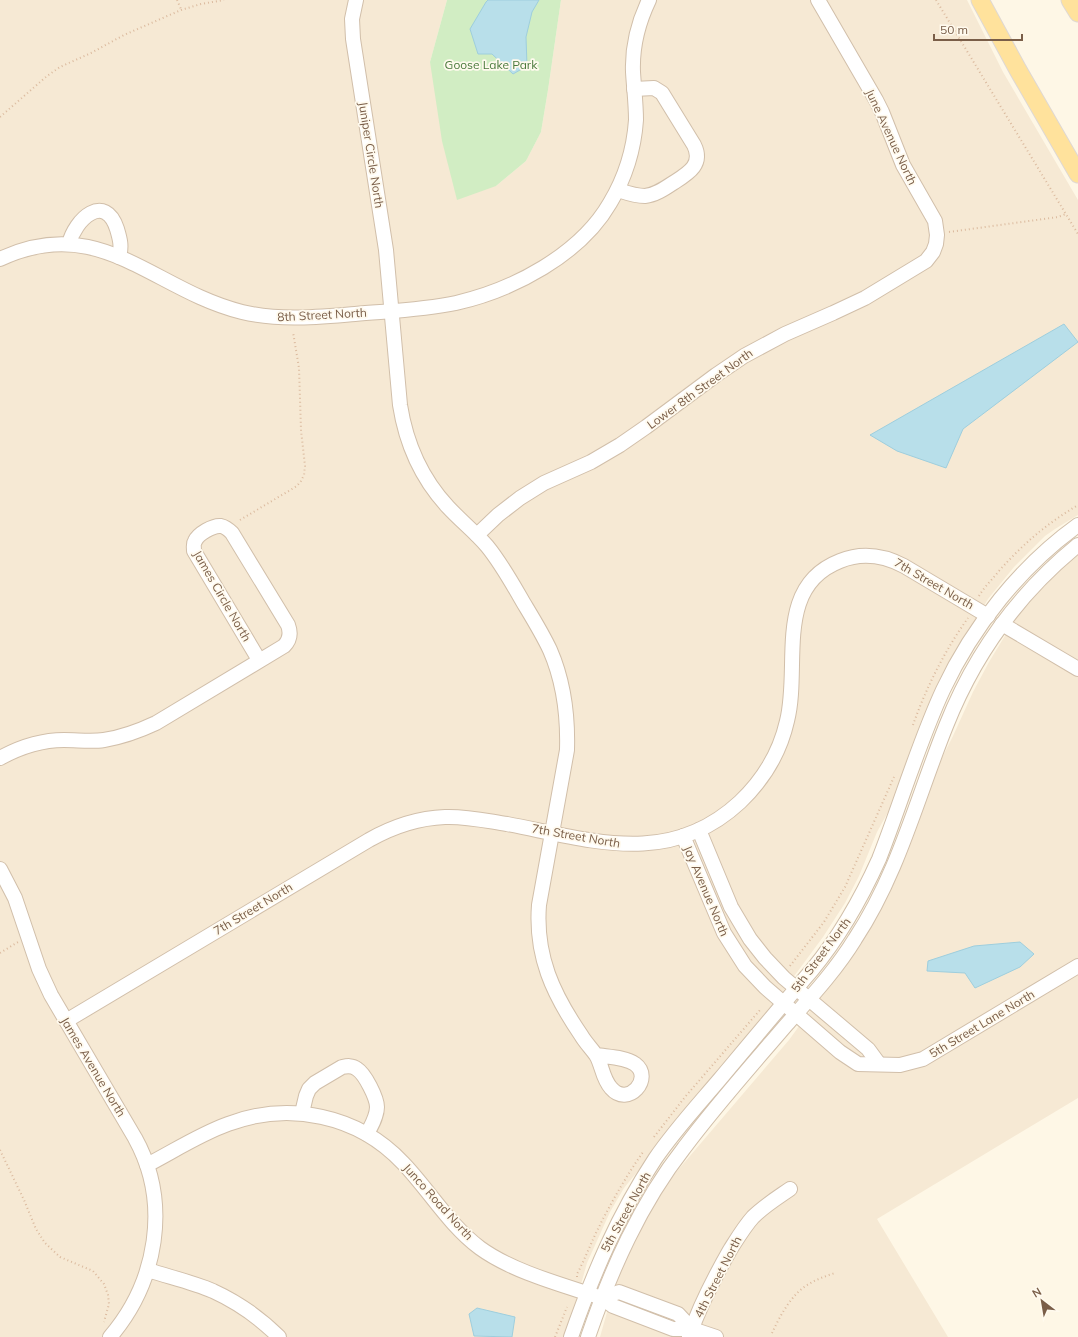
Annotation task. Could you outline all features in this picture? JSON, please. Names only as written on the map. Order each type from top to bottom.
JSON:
[{"type":"main road","points":[[980,0],[1018,70],[1078,174]]},
{"type":"main road","points":[[1070,0],[1078,13]]},
{"type":"street","name":"Juniper Circle North","points":[[356,0],[352,19],[352,39],[385,244],[403,425],[412,450],[425,476],[437,494],[477,535],[503,568],[538,628],[552,656],[562,686],[567,718],[567,750],[539,905],[538,928],[540,948],[547,973],[555,993],[580,1035],[596,1055]]},
{"type":"street","name":"8th Street North","points":[[0,259],[31,248],[54,244],[69,244],[99,250],[119,257],[200,298],[226,308],[251,314],[286,318],[391,311],[436,306],[464,301],[491,292],[528,275],[557,257],[580,240],[605,212],[618,190],[627,166],[634,138],[636,119],[633,69],[635,43],[640,22],[649,0]]},
{"type":"street","name":"June Avenue North","points":[[818,0],[882,112],[900,159],[935,221],[937,233]]},
{"type":"street","points":[[618,190],[635,196],[654,194],[688,173],[694,166],[696,158],[696,150],[694,145],[662,93],[651,88],[634,88]]},
{"type":"street","points":[[69,244],[74,231],[87,216],[93,212],[102,211],[110,215],[114,222],[121,243],[119,257]]},
{"type":"street","name":"Lower 8th Street North","points":[[477,535],[498,515],[525,495],[548,481],[591,462],[620,445],[716,374],[749,353],[789,332],[857,303],[918,268],[933,252],[937,240],[937,233]]},
{"type":"street","name":"5th Street North","points":[[571,1337],[597,1266],[621,1217],[656,1158],[690,1114],[784,1004],[829,948],[859,901],[879,859],[928,727],[944,689],[962,654],[1001,599],[1032,565],[1078,525]]},
{"type":"street","name":"James Circle North","points":[[0,758],[15,750],[45,742],[59,740],[103,740],[136,732],[156,723],[259,660],[285,644],[290,635],[289,626],[233,534],[222,526],[215,527],[197,537],[194,544],[194,551],[259,660]]},
{"type":"street","name":"5th Street North","points":[[588,1337],[602,1298],[634,1227],[668,1170],[700,1128],[844,956],[867,921],[897,859],[946,726],[956,702],[977,661],[1002,624],[1037,583],[1078,545]]},
{"type":"street","name":"7th Street North","points":[[66,1021],[369,840],[399,826],[430,818],[457,817],[480,819],[602,842],[627,845],[656,843],[683,836],[699,830],[726,814],[746,796],[762,777],[776,752],[786,728],[789,710],[794,626],[796,609],[800,599],[807,586],[814,578],[824,569],[840,561],[856,556],[871,555],[889,559],[904,566],[988,616]]},
{"type":"street","points":[[1002,624],[1078,669]]},
{"type":"street","name":"Jay Avenue North","points":[[699,830],[727,899],[741,926],[765,958],[796,989],[809,999]]},
{"type":"street","name":"Jay Avenue North","points":[[683,836],[716,918],[731,946],[756,980],[796,1014]]},
{"type":"street","name":"James Avenue North","points":[[0,869],[17,905],[45,982],[66,1021],[142,1150],[154,1194],[156,1212],[154,1241],[148,1270],[134,1304],[124,1319],[106,1331]]},
{"type":"street","name":"5th Street Lane North","points":[[796,1014],[840,1052],[858,1064],[900,1065],[918,1061],[928,1056],[1078,966]]},
{"type":"street","points":[[809,999],[868,1049],[879,1064]]},
{"type":"street","points":[[302,1113],[306,1096],[311,1087],[342,1067],[353,1067],[362,1074],[373,1092],[376,1101],[376,1115],[367,1134]]},
{"type":"street","name":"Junco Road North","points":[[147,1164],[235,1121],[265,1114],[302,1113],[334,1120],[367,1134],[383,1144],[398,1158],[457,1226],[481,1249],[511,1266],[602,1298],[613,1306],[674,1329],[716,1337]]},
{"type":"street","name":"4th Street North","points":[[691,1333],[703,1301],[740,1234],[752,1218],[764,1207],[790,1189]]},
{"type":"street","points":[[148,1270],[200,1286],[224,1296],[251,1313],[279,1337]]},
{"type":"path","points":[[178,0],[181,9]]},
{"type":"path","points":[[0,117],[56,70],[130,32],[181,9],[224,0]]},
{"type":"path","points":[[936,0],[1078,234]]},
{"type":"path","points":[[937,233],[1058,218],[1066,214]]},
{"type":"path","points":[[240,520],[295,488],[304,475],[305,459],[301,434],[299,378],[293,332]]},
{"type":"path","points":[[977,600],[988,584],[1020,549],[1042,528],[1078,505]]},
{"type":"path","points":[[912,727],[940,663],[970,615]]},
{"type":"path","points":[[789,967],[824,922],[842,892],[886,797],[896,771]]},
{"type":"path","points":[[0,953],[23,940]]},
{"type":"path","points":[[0,1150],[24,1200],[34,1226],[42,1239],[60,1258],[90,1269],[104,1284],[107,1291],[109,1304],[106,1331]]},
{"type":"path","points":[[772,1333],[780,1316],[808,1284],[835,1273]]},
{"type":"path","points":[[555,1337],[569,1305]]},
{"type":"shaded area","points":[[0,0],[447,0],[430,62],[496,186],[526,161],[541,132],[561,0],[967,0],[1003,72],[1078,200],[1078,515],[1045,536],[1014,567],[988,599],[967,635],[893,803],[877,832],[859,876],[845,903],[823,937],[764,1017],[624,1188],[610,1212],[587,1263],[572,1316],[564,1337],[0,1337]]},
{"type":"shaded area","points":[[1078,554],[1078,1098],[877,1219],[948,1337],[600,1337],[617,1277],[641,1226],[666,1184],[789,1040],[823,993],[989,662],[1020,611],[1044,585]]},
{"type":"green space","name":"Goose Lake Park","points":[[447,0],[561,0],[541,132],[526,161],[496,186],[457,200],[442,141],[430,62]]},
{"type":"water","points":[[488,0],[539,0],[532,12],[526,37],[527,66],[513,74],[492,54],[478,54],[470,29]]},
{"type":"water","points":[[1064,324],[1078,342],[963,429],[946,468],[897,451],[870,435]]},
{"type":"water","points":[[1020,942],[1034,954],[1020,967],[975,988],[965,973],[927,971],[928,961],[974,946]]},
{"type":"water","points":[[477,1308],[515,1317],[512,1337],[474,1336],[469,1314]]}]
